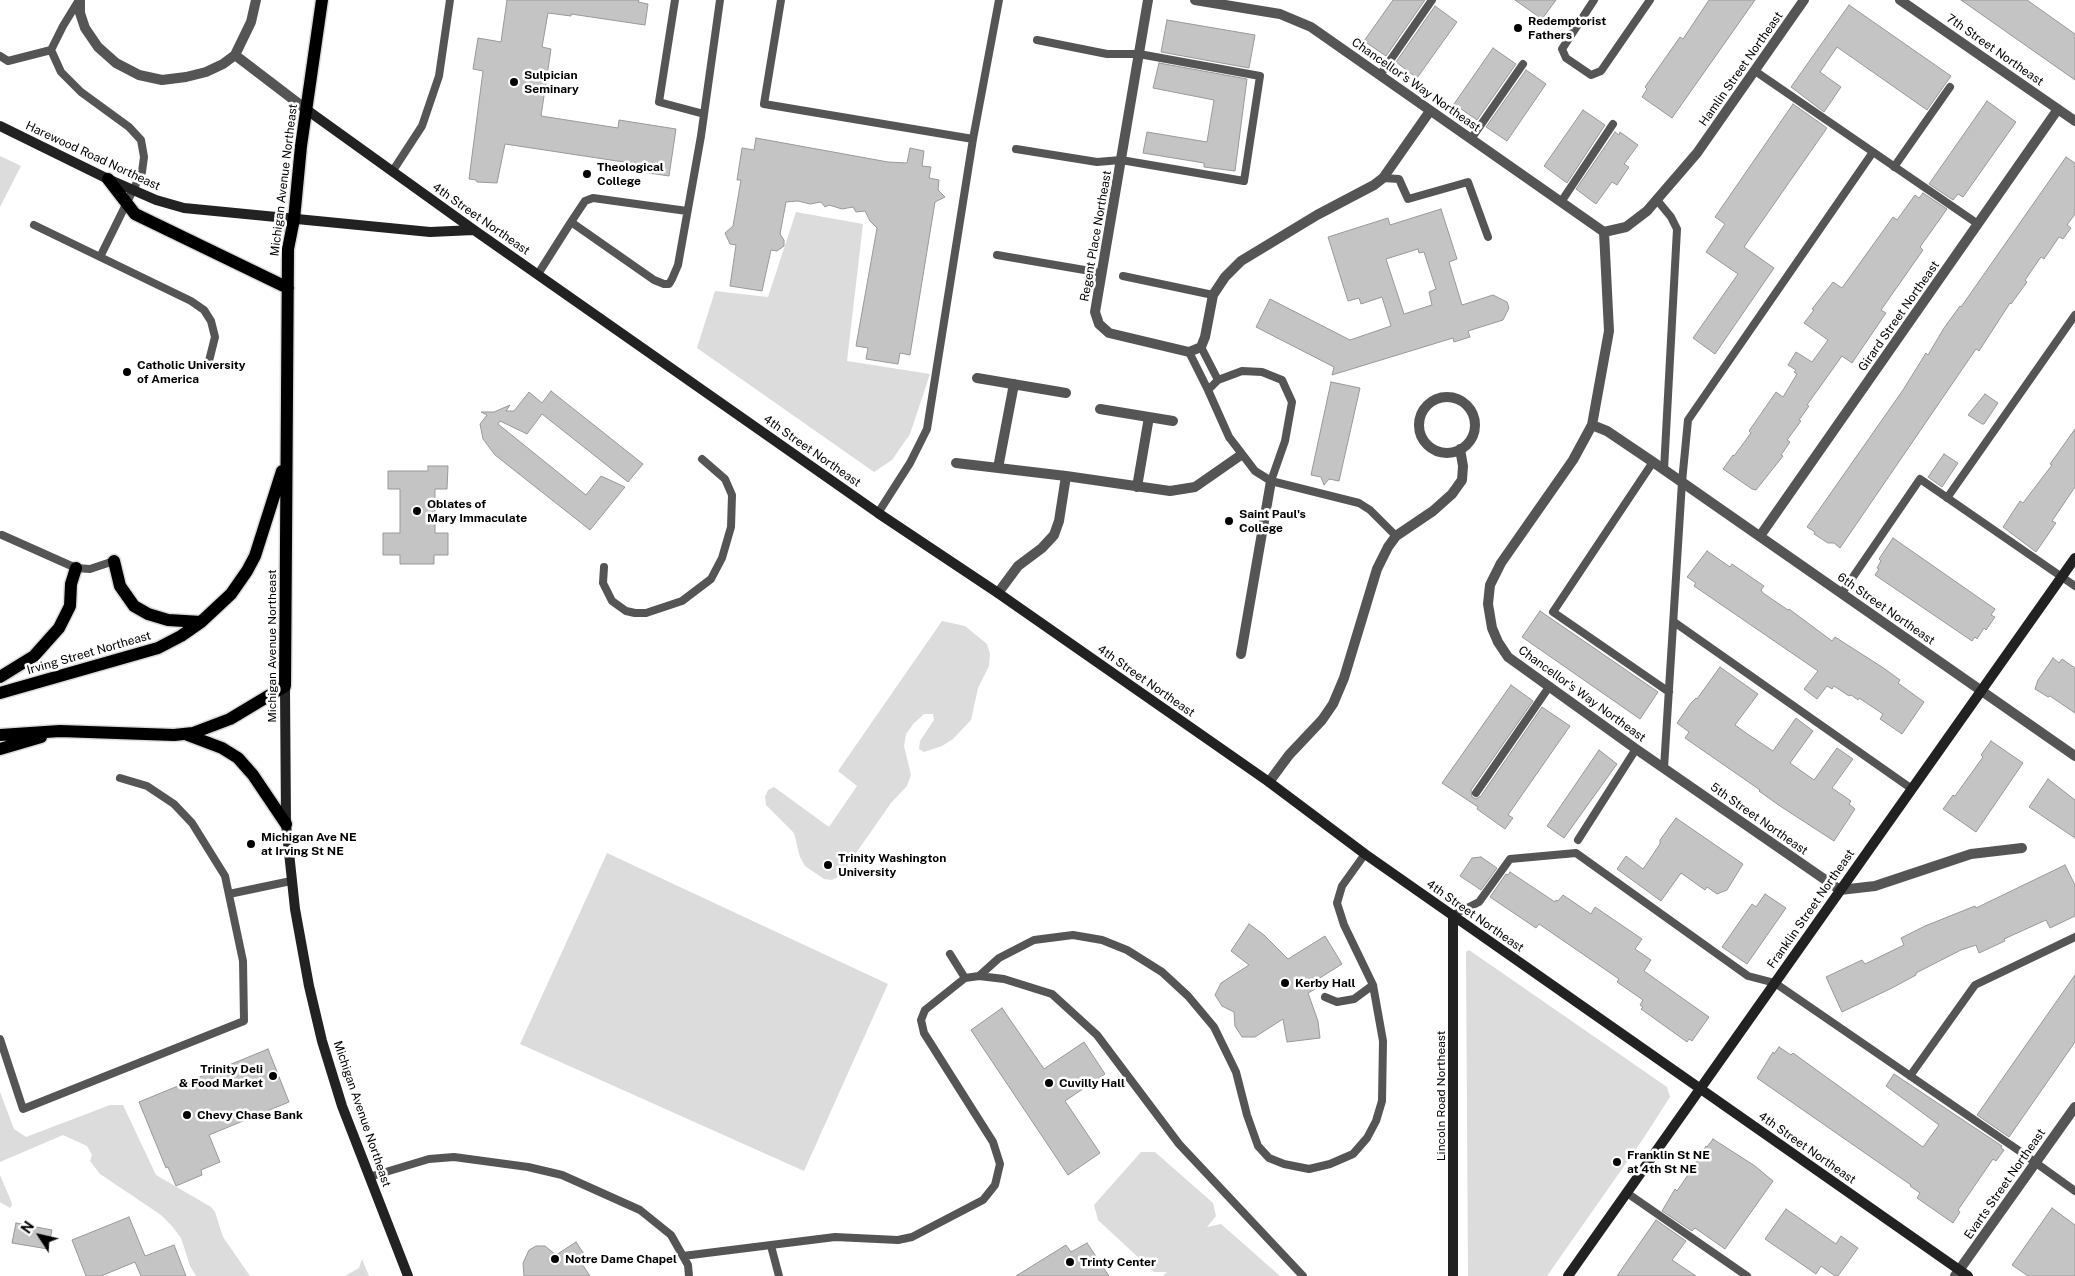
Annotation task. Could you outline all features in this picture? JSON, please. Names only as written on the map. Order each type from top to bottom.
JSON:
[{"type":"main road","name":"Michigan Avenue Northeast","points":[[286,686],[288,249],[294,219],[322,0]]},
{"type":"main road","points":[[108,179],[135,214],[288,288]]},
{"type":"main road","name":"Irving Street Northeast","points":[[0,693],[158,648],[202,622],[231,594],[248,571],[258,547],[286,458]]},
{"type":"main road","points":[[114,561],[120,586],[134,606],[162,619],[202,622]]},
{"type":"main road","points":[[0,677],[34,656],[59,628],[70,606],[71,584],[76,568]]},
{"type":"main road","points":[[0,735],[60,731],[185,734],[202,731],[221,724],[286,686]]},
{"type":"main road","points":[[0,749],[60,731]]},
{"type":"main road","points":[[185,734],[222,748],[238,758],[253,775],[286,824]]},
{"type":"street","points":[[80,0],[80,14],[85,28],[98,47],[116,63],[139,75],[162,80],[206,72],[223,64],[235,54],[251,22],[256,0]]},
{"type":"street","name":"Regent Place Northeast","points":[[1148,0],[1095,312],[1099,324],[1109,333],[1189,352]]},
{"type":"street","name":"Chancellor's Way Northeast","points":[[1196,0],[1280,14],[1311,26],[1604,232],[1609,331],[1592,425],[1573,460],[1501,563],[1490,585],[1489,614],[1498,642],[1516,663],[1664,768]]},
{"type":"street","name":"Hamlin Street Northeast","points":[[1657,200],[1697,153],[1804,0]]},
{"type":"street","name":"7th Street Northeast","points":[[1900,0],[2075,121]]},
{"type":"street","points":[[235,54],[307,110]]},
{"type":"street","name":"Girard Street Northeast","points":[[1760,536],[2058,109]]},
{"type":"street","name":"4th Street Northeast","points":[[307,110],[474,230],[878,513],[998,592],[1269,782],[1365,854],[1700,1088],[1961,1274]]},
{"type":"street","points":[[1189,352],[1201,347],[1205,337],[1213,295],[1224,277],[1241,262],[1317,215],[1374,186],[1383,178],[1430,111]]},
{"type":"street","name":"Harewood Road Northeast","points":[[0,126],[108,179],[156,200],[184,208],[430,232],[474,230]]},
{"type":"street","points":[[1604,232],[1626,227],[1647,211],[1657,200]]},
{"type":"street","points":[[977,378],[1066,393]]},
{"type":"street","points":[[998,468],[1014,384]]},
{"type":"street","points":[[1438,398],[1456,398],[1470,409],[1474,427],[1472,436],[1460,449],[1442,452],[1426,444],[1422,436],[1419,427],[1420,418],[1430,403],[1438,398]]},
{"type":"street","points":[[1100,409],[1173,421]]},
{"type":"street","points":[[1137,486],[1149,417]]},
{"type":"street","points":[[1592,425],[1607,431],[1682,482]]},
{"type":"street","points":[[1269,782],[1289,754],[1322,720],[1333,704],[1344,678],[1377,569],[1388,547],[1396,536],[1433,511],[1452,494],[1462,480],[1463,466],[1460,449]]},
{"type":"street","points":[[956,463],[1170,491],[1195,486],[1241,455]]},
{"type":"street","points":[[998,592],[1018,566],[1042,548],[1054,535],[1059,521],[1066,476]]},
{"type":"street","points":[[1241,654],[1271,481]]},
{"type":"street","name":"6th Street Northeast","points":[[1682,482],[2075,756]]},
{"type":"street","name":"Franklin Street Northeast","points":[[1568,1276],[2075,558]]},
{"type":"street","name":"Michigan Avenue Northeast","points":[[286,686],[286,824],[291,881],[304,962],[322,1041],[342,1106],[408,1276]]},
{"type":"street","name":"5th Street Northeast","points":[[1664,768],[1840,890]]},
{"type":"street","points":[[1840,890],[1875,886],[1971,854],[2022,848]]},
{"type":"street","name":"Lincoln Road Northeast","points":[[1453,915],[1453,1276]]},
{"type":"street","name":"Evarts Street Northeast","points":[[1961,1274],[2075,1107]]},
{"type":"lane","points":[[80,0],[62,26],[51,50],[61,72],[81,92],[130,127],[141,140],[144,157],[142,172],[100,257]]},
{"type":"lane","points":[[392,172],[422,126],[439,76],[450,0]]},
{"type":"lane","points":[[675,0],[659,102],[704,114]]},
{"type":"lane","points":[[571,222],[654,280],[669,284],[678,265],[704,114],[720,0]]},
{"type":"lane","points":[[781,0],[764,104],[973,139]]},
{"type":"lane","points":[[878,513],[910,464],[927,430],[973,139],[999,0]]},
{"type":"lane","points":[[1380,75],[1432,0]]},
{"type":"lane","points":[[1594,0],[1562,49],[1566,58],[1591,75],[1601,70],[1650,0]]},
{"type":"lane","points":[[1016,149],[1097,162],[1121,160],[1244,181],[1260,76],[1139,54],[1107,54],[1037,40]]},
{"type":"lane","points":[[0,56],[8,61],[51,50]]},
{"type":"lane","points":[[1471,139],[1523,64]]},
{"type":"lane","points":[[1755,71],[1978,224]]},
{"type":"lane","points":[[1894,167],[1950,87]]},
{"type":"lane","points":[[1561,202],[1614,124]]},
{"type":"lane","points":[[1664,768],[1682,482],[1688,420],[1873,152]]},
{"type":"lane","points":[[1383,178],[1399,179],[1408,199],[1468,182],[1488,237]]},
{"type":"lane","points":[[538,274],[585,201],[593,198],[687,211]]},
{"type":"lane","points":[[1657,200],[1671,217],[1677,229],[1664,470]]},
{"type":"lane","points":[[34,225],[191,301],[204,310],[211,321],[215,337],[209,361]]},
{"type":"lane","points":[[997,255],[1102,273]]},
{"type":"lane","points":[[1123,276],[1213,295]]},
{"type":"lane","points":[[1947,498],[2075,315]]},
{"type":"lane","points":[[1201,347],[1218,380]]},
{"type":"lane","points":[[1189,352],[1229,437],[1255,471],[1271,481],[1359,503],[1370,510],[1396,536]]},
{"type":"lane","points":[[1208,390],[1218,380],[1242,371],[1262,372],[1282,380],[1292,402],[1286,441],[1271,481]]},
{"type":"lane","points":[[604,567],[603,583],[612,601],[626,611],[635,613],[646,613],[682,601],[711,579],[722,558],[731,526],[732,495],[725,479],[702,459]]},
{"type":"lane","points":[[1653,462],[1552,612],[1669,692]]},
{"type":"lane","points":[[1842,593],[1920,479],[2075,586]]},
{"type":"lane","points":[[2,535],[76,568],[90,569],[114,561]]},
{"type":"lane","points":[[1674,622],[1912,788]]},
{"type":"lane","points":[[1476,793],[1549,687]]},
{"type":"lane","points":[[1578,840],[1636,749]]},
{"type":"lane","points":[[0,1038],[23,1108],[244,1021],[243,961],[225,876],[192,823],[174,804],[147,786],[120,778]]},
{"type":"lane","points":[[1453,915],[1479,902],[1510,859],[1576,853],[1748,976],[1775,982],[2075,1191]]},
{"type":"lane","points":[[979,976],[999,958],[1034,940],[1073,935],[1102,940],[1128,950],[1162,972],[1188,996],[1214,1027],[1236,1072],[1247,1115],[1258,1146],[1269,1158],[1284,1164],[1309,1169],[1330,1164],[1353,1154],[1367,1138],[1376,1121],[1382,1101],[1383,1041],[1374,985],[1344,925],[1337,903],[1342,886],[1365,854]]},
{"type":"lane","points":[[229,894],[291,881]]},
{"type":"lane","points":[[1910,1076],[1975,984],[2075,938]]},
{"type":"lane","points":[[950,954],[965,978]]},
{"type":"lane","points":[[683,1256],[835,1237],[898,1240],[912,1237],[983,1200],[995,1185],[1000,1164],[994,1142],[924,1033],[921,1020],[925,1010],[965,978],[979,976],[1004,979],[1052,994],[1097,1035],[1179,1144],[1303,1276]]},
{"type":"lane","points":[[1325,997],[1337,1002],[1354,1000],[1374,985]]},
{"type":"lane","points":[[369,1177],[429,1159],[454,1157],[528,1167],[562,1175],[640,1210],[671,1235],[688,1265],[689,1276]]},
{"type":"lane","points":[[1627,1193],[1747,1276]]},
{"type":"lane","points":[[771,1246],[779,1276]]},
{"type":"shaded area","points":[[0,156],[21,166],[0,207]]},
{"type":"shaded area","points":[[796,212],[863,224],[847,361],[930,374],[910,434],[892,460],[874,472],[697,348],[715,291],[768,297]]},
{"type":"shaded area","points":[[942,621],[965,626],[987,644],[990,654],[989,666],[978,688],[971,720],[953,739],[942,746],[924,752],[919,749],[920,741],[934,720],[933,714],[924,714],[914,723],[906,734],[904,746],[911,775],[907,786],[891,803],[840,876],[832,880],[824,879],[805,866],[800,857],[794,833],[766,805],[765,797],[768,790],[774,787],[829,827],[857,786],[838,771]]},
{"type":"shaded area","points":[[607,853],[888,984],[804,1171],[520,1044]]},
{"type":"shaded area","points":[[1469,950],[1667,1087],[1670,1097],[1643,1139],[1547,1276],[1468,1276],[1466,952]]},
{"type":"shaded area","points":[[0,1092],[14,1129],[26,1137],[110,1105],[123,1105],[156,1175],[211,1207],[215,1212],[223,1237],[250,1276],[196,1276],[190,1266],[181,1238],[172,1226],[161,1215],[100,1174],[90,1161],[92,1155],[87,1146],[63,1135],[0,1162]]},
{"type":"shaded area","points":[[1141,1152],[1155,1152],[1213,1203],[1216,1216],[1207,1227],[1221,1224],[1280,1276],[1163,1276],[1167,1272],[1154,1272],[1098,1220],[1094,1205]]},
{"type":"shaded area","points":[[0,1175],[11,1201],[12,1205],[10,1208],[0,1202]]},
{"type":"shaded area","points":[[362,1259],[369,1276],[345,1276],[359,1268]]},
{"type":"building","name":"Sulpician Seminary","points":[[507,0],[639,0],[638,2],[648,4],[645,25],[571,14],[571,16],[548,13],[542,47],[551,49],[541,116],[618,128],[619,120],[676,129],[669,176],[636,171],[637,164],[505,144],[497,183],[477,182],[476,180],[469,179],[483,71],[473,69],[478,38],[501,42]]},
{"type":"building","points":[[1393,0],[1425,0],[1386,56],[1364,41]]},
{"type":"building","points":[[1515,0],[1556,0],[1542,19]]},
{"type":"building","points":[[1709,0],[1755,0],[1672,118],[1642,97],[1647,89],[1645,87],[1680,37],[1683,39]]},
{"type":"building","points":[[1961,0],[2027,0],[2075,34],[2075,80]]},
{"type":"building","points":[[1849,5],[1951,76],[1927,110],[1837,47],[1820,72],[1841,87],[1824,112],[1791,87]]},
{"type":"building","points":[[1435,6],[1457,22],[1417,78],[1396,62]]},
{"type":"building","points":[[1167,20],[1255,35],[1249,68],[1161,52]]},
{"type":"building","points":[[1493,48],[1516,64],[1477,120],[1454,104]]},
{"type":"building","points":[[1159,63],[1247,79],[1235,171],[1204,167],[1204,163],[1143,153],[1147,132],[1207,142],[1214,100],[1153,88]]},
{"type":"building","points":[[1526,70],[1546,84],[1507,141],[1486,127]]},
{"type":"building","points":[[1987,101],[2016,122],[1963,197],[1958,194],[1953,200],[1929,184]]},
{"type":"building","points":[[1793,104],[1827,128],[1744,247],[1774,268],[1715,354],[1693,338],[1738,274],[1706,252],[1725,224],[1715,217]]},
{"type":"building","points":[[1583,110],[1605,125],[1567,183],[1544,166]]},
{"type":"building","points":[[1615,132],[1619,135],[1620,132],[1638,145],[1624,164],[1629,167],[1617,185],[1612,182],[1596,204],[1576,189]]},
{"type":"building","points":[[756,138],[888,162],[907,163],[910,148],[924,151],[922,166],[931,167],[929,178],[939,180],[938,190],[945,197],[935,202],[910,355],[900,353],[898,364],[866,359],[868,348],[856,346],[877,228],[870,221],[865,211],[856,212],[853,207],[842,209],[829,205],[825,207],[821,202],[810,204],[798,201],[786,202],[780,234],[784,240],[784,246],[777,251],[771,250],[762,291],[730,286],[736,245],[730,244],[725,233],[733,226],[741,180],[737,180],[742,148],[754,150]]},
{"type":"building","points":[[2066,157],[2075,163],[2075,214],[2067,225],[2071,228],[2063,239],[2059,237],[2044,259],[2041,257],[2025,280],[2027,282],[2010,303],[1979,351],[1976,349],[1840,548],[1834,543],[1828,543],[1807,527],[1903,390],[1926,353],[1928,355],[1944,328],[1961,307]]},
{"type":"building","points":[[1923,193],[1947,209],[1920,247],[1923,250],[1881,310],[1886,313],[1852,363],[1842,356],[1807,405],[1809,406],[1799,420],[1801,421],[1787,440],[1790,442],[1781,455],[1783,456],[1756,490],[1752,489],[1723,469],[1751,433],[1749,431],[1776,392],[1783,397],[1797,374],[1794,372],[1796,370],[1788,365],[1796,352],[1812,362],[1828,340],[1804,323],[1814,310],[1812,309],[1833,282],[1842,288],[1893,217],[1897,220],[1915,195],[1919,198]]},
{"type":"building","points":[[1441,209],[1457,259],[1449,262],[1462,305],[1493,295],[1507,302],[1509,308],[1503,320],[1468,331],[1470,337],[1454,342],[1453,338],[1332,375],[1334,367],[1256,327],[1270,299],[1350,340],[1391,326],[1382,297],[1361,304],[1359,298],[1348,301],[1328,237],[1388,218],[1390,225]],"holes":[[[1418,249],[1419,253],[1424,252],[1436,289],[1429,292],[1432,305],[1404,314],[1386,259]]]},
{"type":"building","points":[[1331,382],[1360,388],[1339,481],[1329,479],[1324,485],[1321,477],[1311,475]]},
{"type":"building","name":"Oblates of Mary Immaculate","points":[[551,391],[643,464],[628,482],[542,414],[527,434],[500,421],[498,424],[586,495],[601,476],[625,487],[590,530],[495,455],[483,439],[480,424],[487,415],[481,412],[494,412],[510,405],[506,411],[514,411],[529,392],[542,403]]},
{"type":"building","points":[[1985,394],[1998,403],[1984,424],[1982,424],[1968,415]]},
{"type":"building","points":[[2075,429],[2075,487],[2052,521],[2056,523],[2036,552],[2003,527],[2020,501],[2023,503],[2052,465],[2050,464]]},
{"type":"building","points":[[1944,454],[1958,463],[1942,487],[1928,477]]},
{"type":"building","name":"Oblates of Mary Immaculate","points":[[428,466],[448,466],[447,489],[435,489],[435,533],[448,533],[448,555],[434,555],[434,564],[400,564],[400,555],[383,555],[383,533],[400,533],[400,489],[388,489],[388,471],[428,471]]},
{"type":"building","points":[[1893,538],[1995,609],[1991,615],[1995,617],[1986,630],[1984,628],[1977,639],[1975,637],[1972,641],[1875,575],[1881,561],[1879,559]]},
{"type":"building","points":[[1707,551],[1730,567],[1732,564],[1764,586],[1761,590],[1763,593],[1789,609],[1832,641],[1835,637],[1882,667],[1900,680],[1898,683],[1924,702],[1902,734],[1880,719],[1883,714],[1859,698],[1858,700],[1851,695],[1849,696],[1834,686],[1832,689],[1827,686],[1817,699],[1804,689],[1818,671],[1694,586],[1696,583],[1687,577]]},
{"type":"building","points":[[1540,611],[1658,692],[1640,719],[1522,637]]},
{"type":"building","points":[[2053,658],[2059,663],[2062,659],[2075,668],[2075,713],[2050,696],[2048,697],[2035,689],[2038,680]]},
{"type":"building","points":[[1720,667],[1758,694],[1735,725],[1749,735],[1773,751],[1796,718],[1813,731],[1790,763],[1814,780],[1837,748],[1853,759],[1832,788],[1851,801],[1849,804],[1855,809],[1834,841],[1780,806],[1685,738],[1689,732],[1677,723]]},
{"type":"building","points":[[1511,685],[1533,701],[1471,790],[1472,797],[1476,799],[1481,796],[1542,707],[1570,726],[1508,815],[1513,818],[1505,829],[1477,809],[1478,807],[1442,783]]},
{"type":"building","points":[[1991,741],[2023,763],[1976,832],[1943,809],[1953,795],[1955,796],[1983,757],[1981,755]]},
{"type":"building","points":[[1599,750],[1617,764],[1564,838],[1547,826]]},
{"type":"building","points":[[2048,779],[2075,800],[2075,838],[2029,807]]},
{"type":"building","points":[[1676,818],[1743,864],[1727,890],[1717,894],[1707,887],[1705,890],[1681,873],[1661,901],[1617,869],[1626,856],[1643,869]]},
{"type":"building","points":[[1481,857],[1497,868],[1481,890],[1460,876],[1472,858]]},
{"type":"building","points":[[2065,865],[2075,885],[2075,916],[2050,928],[2046,920],[2004,939],[2005,941],[1979,953],[1976,945],[1961,950],[1916,973],[1916,975],[1892,988],[1842,1012],[1826,977],[1862,960],[1865,964],[1904,945],[1901,938],[1925,926],[1975,906],[1976,908]]},
{"type":"building","points":[[1510,872],[1555,902],[1563,895],[1591,914],[1595,907],[1642,939],[1635,949],[1651,960],[1644,971],[1709,1017],[1692,1041],[1689,1039],[1687,1042],[1641,1009],[1643,1007],[1640,1005],[1643,1000],[1617,982],[1619,979],[1539,924],[1536,928],[1490,897],[1506,874],[1508,875]]},
{"type":"building","points":[[1765,894],[1786,908],[1747,964],[1722,947],[1752,904],[1756,907]]},
{"type":"building","name":"Kerby Hall","points":[[1249,924],[1264,935],[1288,959],[1325,936],[1342,964],[1315,981],[1319,987],[1308,993],[1318,1021],[1320,1038],[1287,1042],[1283,1019],[1255,1037],[1242,1037],[1235,1026],[1234,1012],[1222,1006],[1215,995],[1221,983],[1249,965],[1231,951]]},
{"type":"building","points":[[2075,975],[2075,1042],[2009,1137],[1977,1115]]},
{"type":"building","name":"Cuvilly Hall","points":[[1002,1008],[1044,1069],[1084,1042],[1105,1074],[1065,1101],[1100,1153],[1068,1175],[971,1030]]},
{"type":"building","points":[[1779,1047],[1791,1055],[1793,1053],[1923,1147],[1939,1125],[1886,1086],[1894,1074],[2002,1146],[2001,1148],[2004,1150],[1996,1161],[1993,1159],[1958,1210],[1960,1212],[1953,1223],[1917,1198],[1920,1193],[1911,1185],[1757,1078],[1773,1052],[1774,1054]]},
{"type":"building","points":[[268,1049],[289,1102],[209,1135],[220,1162],[201,1170],[202,1175],[176,1186],[168,1167],[166,1168],[139,1102]]},
{"type":"building","points":[[1713,1139],[1755,1166],[1773,1181],[1725,1249],[1695,1228],[1692,1231],[1662,1211],[1675,1189],[1677,1191],[1706,1146]]},
{"type":"building","points":[[2052,1208],[2075,1225],[2075,1276],[2028,1276],[2012,1265]]},
{"type":"building","points":[[1786,1209],[1836,1244],[1841,1236],[1858,1248],[1838,1276],[1835,1276],[1821,1266],[1816,1274],[1765,1239]]},
{"type":"building","points":[[129,1217],[145,1256],[174,1245],[186,1276],[141,1276],[135,1262],[101,1276],[86,1276],[72,1240]]},
{"type":"building","points":[[1656,1220],[1686,1241],[1672,1260],[1696,1276],[1617,1276]]},
{"type":"building","points":[[16,1223],[52,1230],[48,1249],[12,1243]]},
{"type":"building","name":"Notre Dame Chapel","points":[[576,1242],[588,1260],[582,1264],[590,1276],[524,1276],[523,1263],[529,1250],[536,1246],[545,1246],[556,1255]]},
{"type":"building","name":"Trinty Center","points":[[1087,1243],[1109,1276],[1016,1276],[1066,1245],[1071,1252]]},
{"type":"place","name":"Redemptorist Fathers","points":[[1518,28]]},
{"type":"place","name":"Sulpician Seminary","points":[[514,82]]},
{"type":"place","name":"Theological College","points":[[587,174]]},
{"type":"place","name":"Catholic University of America","points":[[127,372]]},
{"type":"place","name":"Oblates of Mary Immaculate","points":[[417,511]]},
{"type":"place","name":"Saint Paul's College","points":[[1229,521]]},
{"type":"place","name":"Michigan Ave NE at Irving St NE","points":[[251,844]]},
{"type":"place","name":"Trinity Washington University","points":[[828,865]]},
{"type":"place","name":"Kerby Hall","points":[[1285,983]]},
{"type":"place","name":"Trinity Deli & Food Market","points":[[273,1076]]},
{"type":"place","name":"Cuvilly Hall","points":[[1049,1083]]},
{"type":"place","name":"Chevy Chase Bank","points":[[187,1115]]},
{"type":"place","name":"Franklin St NE at 4th St NE","points":[[1617,1162]]},
{"type":"place","name":"Notre Dame Chapel","points":[[555,1259]]},
{"type":"place","name":"Trinty Center","points":[[1070,1262]]}]
